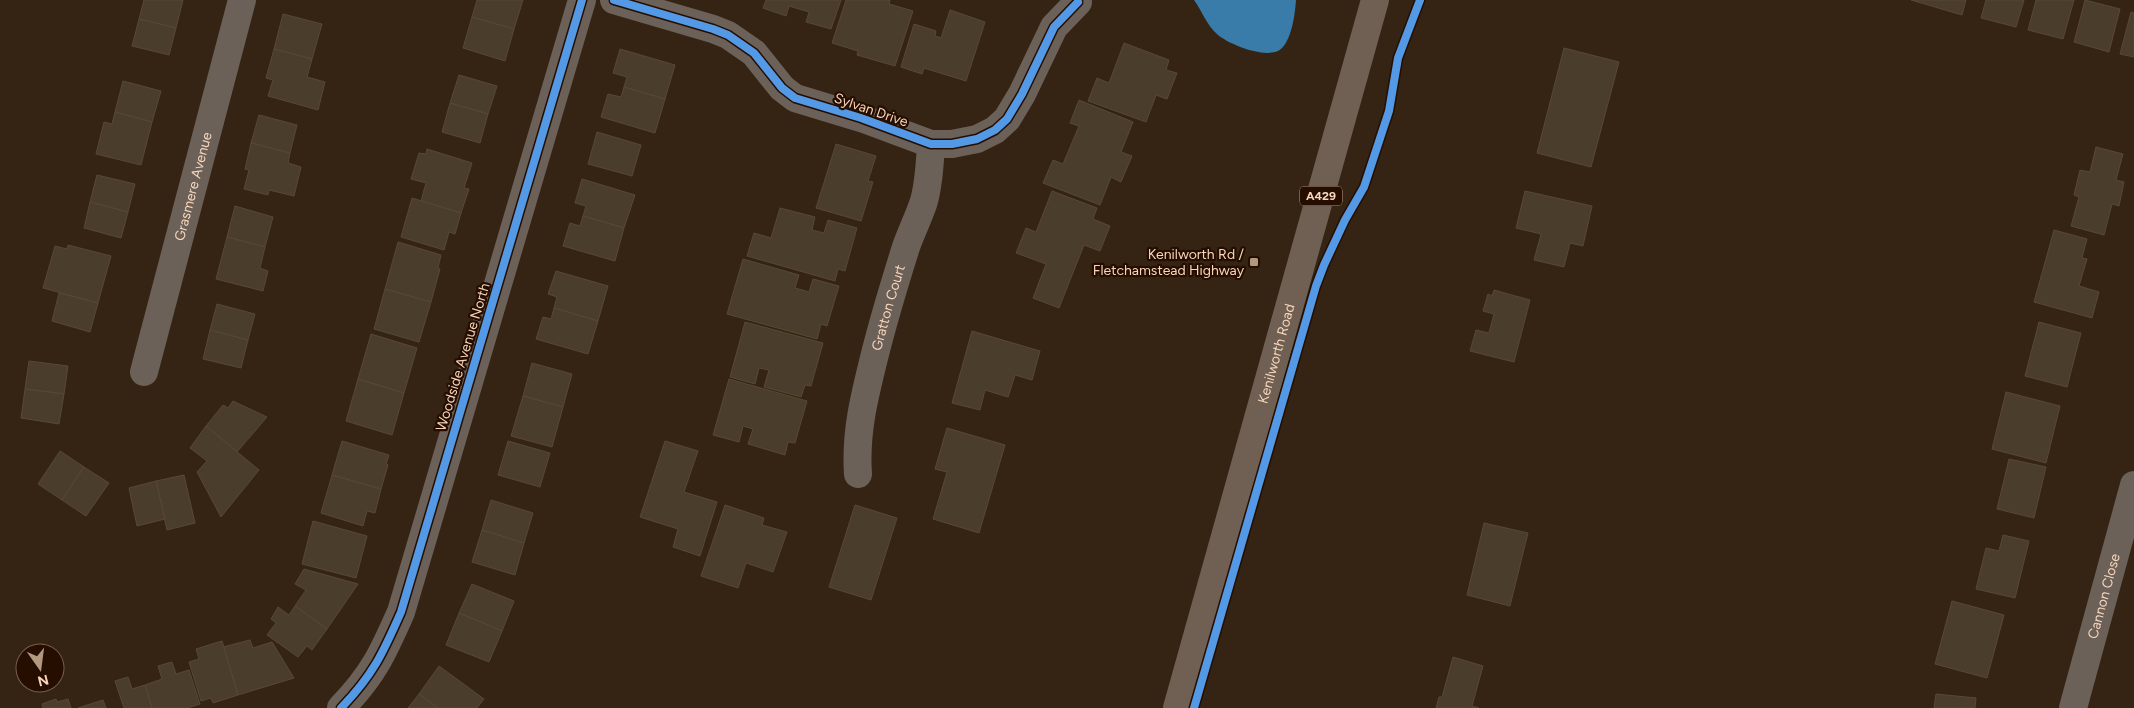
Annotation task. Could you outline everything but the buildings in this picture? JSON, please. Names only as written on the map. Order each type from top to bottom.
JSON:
[{"type":"main road","name":"Kenilworth Road","points":[[1177,708],[1375,0]]},
{"type":"street","name":"Grasmere Avenue","points":[[144,372],[242,0]]},
{"type":"street","name":"Woodside Avenue North","points":[[341,708],[374,669],[383,654],[401,612],[582,0]]},
{"type":"street","name":"Sylvan Drive","points":[[614,0],[714,29],[728,35],[754,53],[782,88],[795,98],[861,118],[930,144],[952,144],[977,138],[995,130],[1007,119],[1022,94],[1054,27],[1078,2]]},
{"type":"street","name":"Gratton Court","points":[[858,474],[856,450],[858,426],[885,316],[924,200],[930,169],[930,144]]},
{"type":"street","name":"Cannon Close","points":[[2073,708],[2134,484]]},
{"type":"water","points":[[1194,0],[1296,0],[1291,32],[1282,48],[1276,52],[1260,52],[1240,47],[1224,39],[1214,31]]},
{"type":"cycle path","points":[[341,708],[361,685],[376,663],[389,640],[401,612],[582,0]]},
{"type":"cycle path","points":[[614,0],[728,35],[754,53],[782,88],[795,98],[861,118],[931,144],[952,144],[977,139],[995,130],[1007,119],[1022,94],[1054,27],[1078,2]]},
{"type":"cycle path","points":[[1194,708],[1316,286],[1345,220],[1364,187],[1389,111],[1398,58],[1420,0]]},
{"type":"place","name":"Kenilworth Rd / Fletchamstead Highway","points":[[1254,262]]}]
